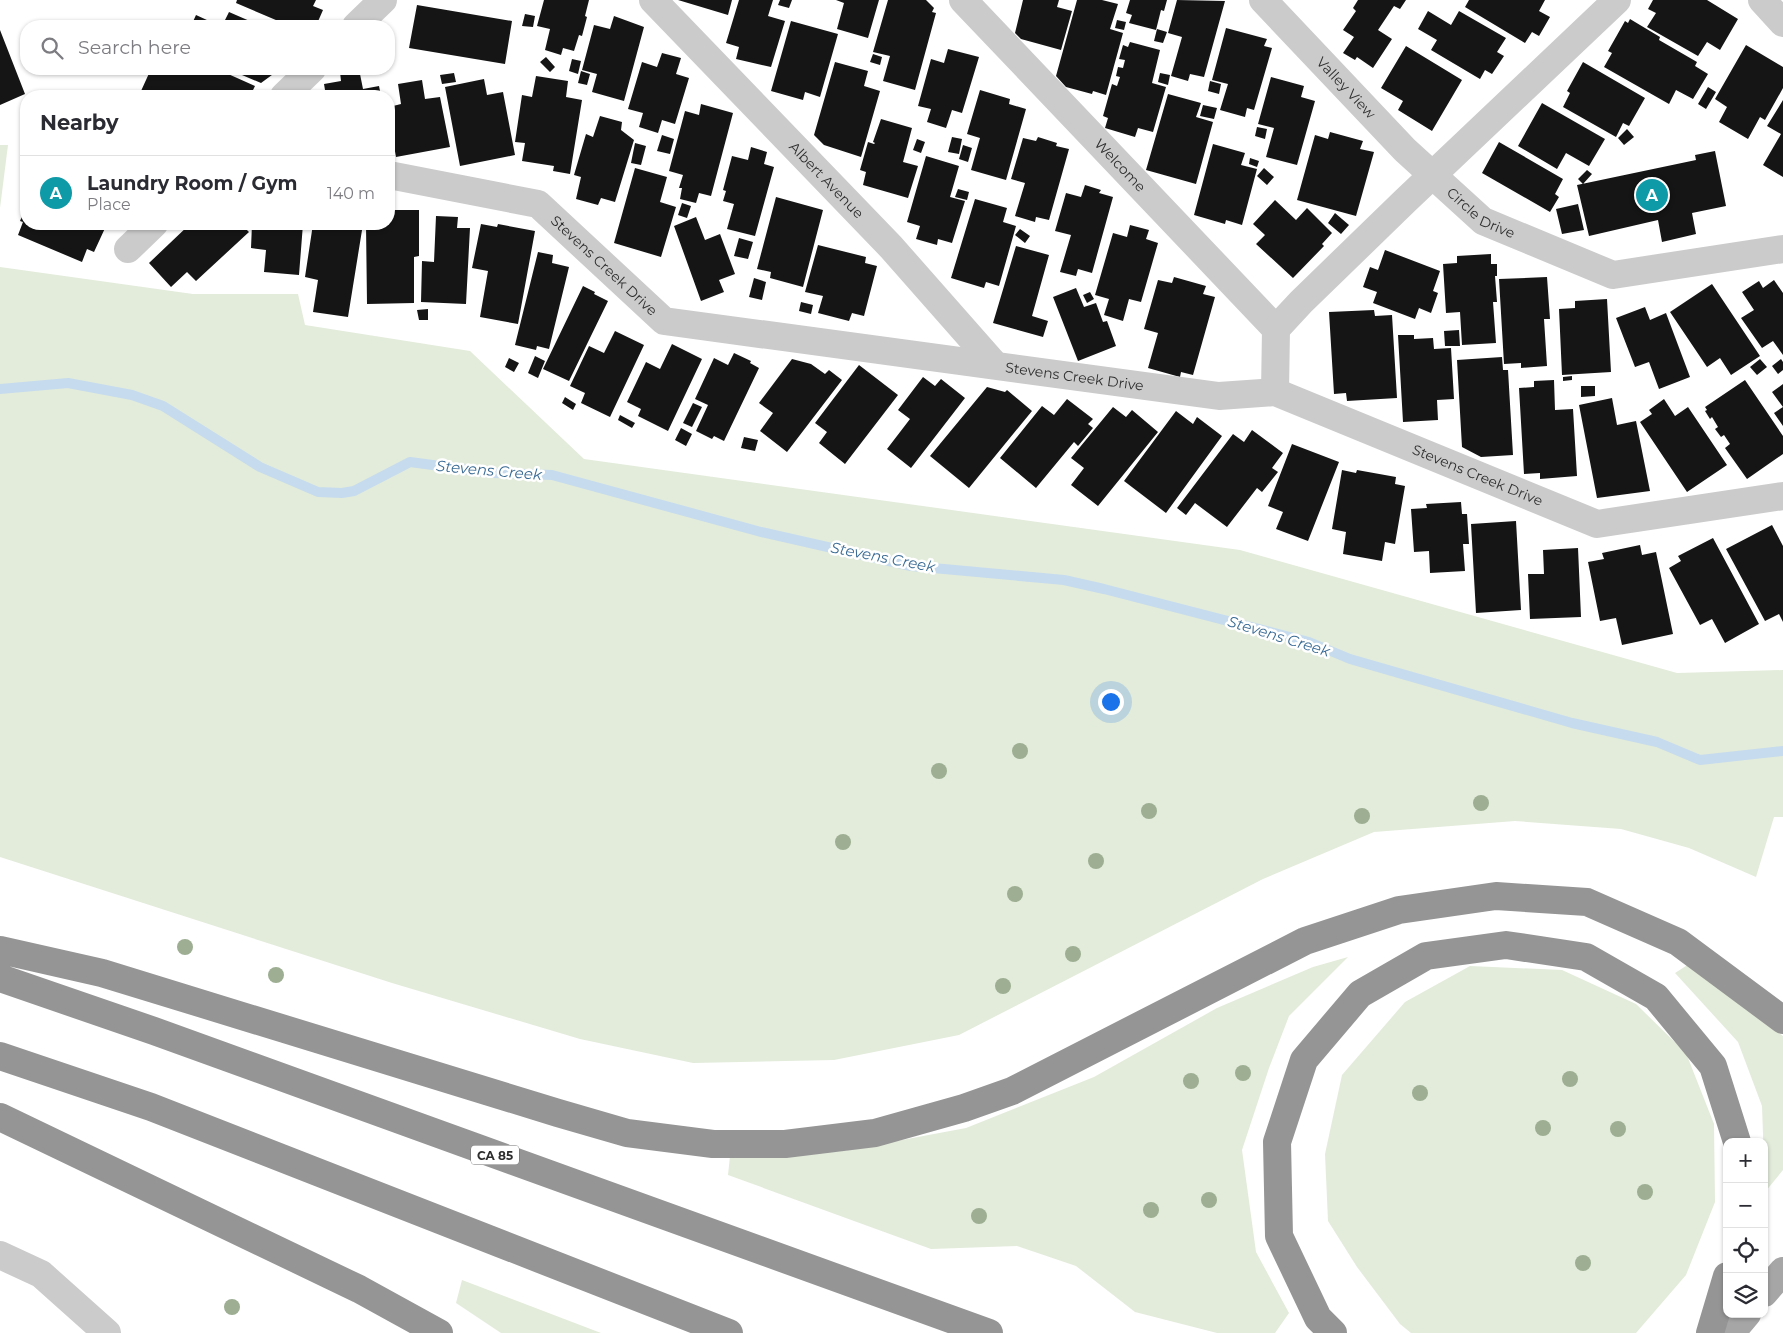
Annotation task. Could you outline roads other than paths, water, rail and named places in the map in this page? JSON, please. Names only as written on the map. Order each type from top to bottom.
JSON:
[{"type":"highway","points":[[0,950],[102,973],[627,1133],[712,1144],[785,1144],[875,1133],[964,1108],[1012,1091],[1305,941],[1399,910],[1496,896],[1586,902],[1678,942],[1783,1020]]},
{"type":"highway","points":[[1334,1333],[1318,1318],[1279,1236],[1277,1142],[1304,1060],[1360,994],[1426,956],[1506,945],[1586,957],[1656,997],[1714,1066],[1736,1138]]},
{"type":"highway","name":"CA 85","points":[[0,978],[154,1031],[990,1333]]},
{"type":"highway","points":[[0,1056],[151,1107],[729,1333]]},
{"type":"highway","points":[[0,1117],[359,1289],[439,1333]]},
{"type":"highway","points":[[1710,1333],[1723,1289]]},
{"type":"main road","points":[[1768,1288],[1783,1271]]},
{"type":"main road","points":[[1731,1333],[1744,1318]]},
{"type":"street","points":[[362,20],[384,0]]},
{"type":"street","name":"Albert Avenue","points":[[653,0],[891,247],[995,365]]},
{"type":"street","name":"Welcome","points":[[963,0],[1276,329]]},
{"type":"street","name":"Valley View","points":[[1263,0],[1432,176]]},
{"type":"street","points":[[1275,392],[1276,329],[1301,302],[1617,0]]},
{"type":"street","points":[[1762,0],[1783,23]]},
{"type":"street","points":[[290,90],[306,75]]},
{"type":"street","name":"Stevens Creek Drive","points":[[395,176],[538,204],[664,321],[1219,396],[1275,392],[1597,524],[1783,496]]},
{"type":"street","name":"Circle Drive","points":[[1432,176],[1483,221],[1613,276],[1783,249]]},
{"type":"street","points":[[128,249],[148,230]]},
{"type":"street","points":[[0,1255],[41,1274],[107,1333]]},
{"type":"waterway","name":"Stevens Creek","points":[[0,389],[68,383],[132,395],[163,406],[260,467],[318,492],[342,493],[354,491],[410,462],[493,473],[552,475],[761,532],[911,566],[1064,580],[1104,589],[1309,642],[1350,659],[1572,723],[1657,742],[1700,760],[1783,751]]},
{"type":"place","name":"Laundry Room / Gym","points":[[1652,195]]}]
